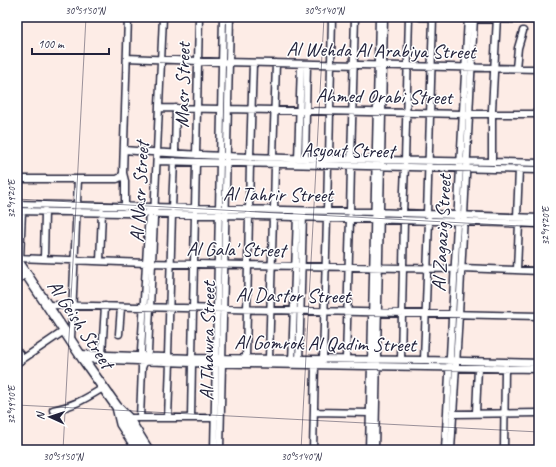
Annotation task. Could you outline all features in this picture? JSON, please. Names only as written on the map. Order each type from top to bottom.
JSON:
[{"type":"main road","name":"Al Geish Street","points":[[18,259],[26,274],[123,418]]},
{"type":"main road","points":[[123,418],[121,424],[138,450]]},
{"type":"main road","points":[[123,418],[148,450]]},
{"type":"street","points":[[125,207],[126,184],[123,173],[128,17]]},
{"type":"street","name":"Al Nasr Street","points":[[140,418],[152,210],[157,161],[163,17]]},
{"type":"street","name":"Masr Street","points":[[196,154],[199,17]]},
{"type":"street","name":"Al Thawra Street","points":[[223,17],[220,109],[224,155]]},
{"type":"street","name":"Al Thawra Street","points":[[220,450],[219,361],[223,162],[228,109],[230,17]]},
{"type":"street","points":[[323,360],[332,17]]},
{"type":"street","points":[[351,159],[355,17]]},
{"type":"street","points":[[379,17],[381,66]]},
{"type":"street","points":[[375,450],[374,363],[378,166],[384,17]]},
{"type":"street","points":[[405,160],[409,17]]},
{"type":"street","points":[[420,17],[515,18],[539,20]]},
{"type":"street","points":[[424,360],[428,268],[428,163],[433,17]]},
{"type":"street","name":"Al Zagazig Street","points":[[451,450],[453,414],[452,314],[458,269],[471,18]]},
{"type":"street","points":[[492,162],[492,114],[497,18]]},
{"type":"street","points":[[516,68],[518,48],[523,31]]},
{"type":"street","name":"Al Wehda Al Arabiya Street","points":[[127,58],[276,64],[539,69]]},
{"type":"street","points":[[250,156],[253,63]]},
{"type":"street","points":[[273,157],[276,64]]},
{"type":"street","points":[[301,165],[304,64]]},
{"type":"street","points":[[159,108],[220,109]]},
{"type":"street","points":[[174,153],[176,108]]},
{"type":"street","name":"Ahmed Orabi Street","points":[[228,109],[539,114]]},
{"type":"street","name":"Asyout Street","points":[[124,150],[157,153],[302,158],[351,166],[405,166],[428,163]]},
{"type":"street","name":"Asyout Street","points":[[157,161],[301,165],[351,159],[379,159],[539,170]]},
{"type":"street","points":[[168,418],[174,161]]},
{"type":"street","points":[[191,418],[196,162]]},
{"type":"street","name":"Asyout Street","points":[[463,164],[492,162],[539,163]]},
{"type":"street","points":[[246,358],[250,163]]},
{"type":"street","points":[[269,359],[275,164]]},
{"type":"street","points":[[350,212],[351,166]]},
{"type":"street","points":[[403,213],[405,166]]},
{"type":"street","points":[[518,216],[519,169]]},
{"type":"street","points":[[17,179],[117,179],[121,177],[123,173]]},
{"type":"street","points":[[71,341],[78,179]]},
{"type":"street","name":"Al Tahrir Street","points":[[17,204],[102,212],[152,210]]},
{"type":"street","name":"Al Tahrir Street","points":[[19,211],[125,207],[172,211],[327,215],[350,218],[404,220],[428,217]]},
{"type":"street","points":[[18,259],[19,211]]},
{"type":"street","points":[[44,259],[46,211]]},
{"type":"street","points":[[100,261],[102,212]]},
{"type":"street","name":"Al Tahrir Street","points":[[327,215],[350,212],[403,213],[428,217],[539,224]]},
{"type":"street","points":[[296,362],[300,214]]},
{"type":"street","name":"Al Tahrir Street","points":[[461,218],[518,216],[539,218]]},
{"type":"street","points":[[346,359],[350,218]]},
{"type":"street","points":[[400,360],[404,220]]},
{"type":"street","points":[[517,270],[519,223]]},
{"type":"street","name":"Al Gala' Street","points":[[18,259],[539,271]]},
{"type":"street","name":"Al Zagazig Street","points":[[453,361],[459,314],[458,269]]},
{"type":"street","points":[[17,280],[26,274]]},
{"type":"street","name":"Al Dastor Street","points":[[47,305],[539,316]]},
{"type":"street","points":[[102,354],[105,306]]},
{"type":"street","points":[[120,334],[121,306]]},
{"type":"street","points":[[17,363],[64,331]]},
{"type":"street","points":[[17,351],[23,358]]},
{"type":"street","name":"Al Gomrok Al Qadim Street","points":[[81,357],[102,354],[143,360]]},
{"type":"street","name":"Al Gomrok Al Qadim Street","points":[[81,357],[143,360],[169,359],[296,362],[346,359],[374,363],[453,368],[539,369]]},
{"type":"street","name":"Al Gomrok Al Qadim Street","points":[[219,361],[246,358],[269,359],[315,365],[374,363],[400,360],[539,363]]},
{"type":"street","name":"Al Thawra Street","points":[[214,450],[219,361]]},
{"type":"street","points":[[369,450],[374,363]]},
{"type":"street","points":[[313,450],[315,365]]},
{"type":"street","name":"Al Zagazig Street","points":[[445,450],[453,368]]},
{"type":"street","points":[[476,413],[478,368]]},
{"type":"street","points":[[504,450],[505,368]]},
{"type":"street","points":[[53,410],[68,407],[81,402],[103,388]]},
{"type":"street","points":[[314,412],[370,413]]},
{"type":"street","points":[[453,414],[539,413]]},
{"type":"street","points":[[123,418],[215,418]]}]
